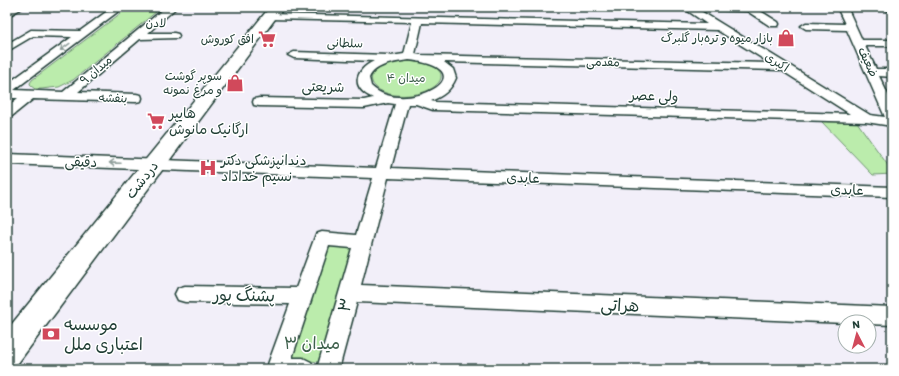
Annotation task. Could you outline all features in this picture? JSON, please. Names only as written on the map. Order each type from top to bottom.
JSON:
[{"type":"main road","name":"دردشت","points":[[7,353],[274,12]]},
{"type":"street","points":[[7,14],[19,7]]},
{"type":"street","points":[[7,90],[119,7]]},
{"type":"street","name":"میدان ۹","points":[[7,94],[66,96],[172,7]]},
{"type":"street","points":[[380,19],[385,7]]},
{"type":"street","points":[[687,7],[749,8],[774,24]]},
{"type":"street","name":"اکبری","points":[[687,7],[866,118]]},
{"type":"street","name":"ضعیف","points":[[842,7],[873,72],[892,117]]},
{"type":"street","points":[[887,7],[892,10]]},
{"type":"street","points":[[274,12],[380,19],[719,27]]},
{"type":"street","points":[[409,57],[418,20]]},
{"type":"street","points":[[806,26],[852,27]]},
{"type":"street","points":[[11,46],[31,33],[82,34]]},
{"type":"street","name":"لادن","points":[[138,36],[174,36]]},
{"type":"street","points":[[859,43],[892,43]]},
{"type":"street","name":"سلطانی","points":[[294,55],[395,58]]},
{"type":"street","points":[[395,58],[422,58],[442,65],[448,71],[450,78],[448,84],[441,91],[430,96],[409,100],[386,99],[374,94],[366,88],[363,81],[365,73],[382,61],[395,58]]},
{"type":"street","name":"مقدمی","points":[[422,58],[784,67]]},
{"type":"street","points":[[873,72],[892,73]]},
{"type":"street","points":[[7,113],[30,95]]},
{"type":"street","name":"بنفشه","points":[[66,96],[136,98]]},
{"type":"street","name":"شریعتی","points":[[259,102],[364,104],[386,99]]},
{"type":"street","name":"ولی عصر","points":[[409,100],[433,106],[866,118],[892,122]]},
{"type":"street","name":"۳","points":[[328,369],[381,172],[409,100]]},
{"type":"street","name":"دقیقی","points":[[7,159],[154,164]]},
{"type":"street","name":"عابدی","points":[[154,164],[892,192]]},
{"type":"street","points":[[303,369],[278,367],[322,239],[363,242]]},
{"type":"street","name":"هراتی","points":[[348,293],[892,316]]},
{"type":"street","name":"پشنگ پور","points":[[185,294],[303,296]]},
{"type":"green space","points":[[129,7],[162,7],[73,80],[59,87],[35,89],[31,86],[30,83],[32,80]]},
{"type":"green space","name":"میدان ۴","points":[[410,61],[428,65],[438,70],[441,76],[438,83],[430,89],[419,93],[405,95],[389,94],[375,87],[372,82],[372,76],[379,68],[392,63]]},
{"type":"green space","points":[[821,121],[857,122],[892,171],[892,174],[873,175]]},
{"type":"green space","name":"میدان ۳","points":[[327,244],[355,245],[323,362],[289,360]]},
{"type":"place","name":"بازار میوه و تره‌بار گلبرگ","points":[[786,38]]},
{"type":"place","name":"افق کوروش","points":[[267,39]]},
{"type":"place","name":"سوپر گوشت و مرغ نمونه","points":[[235,83]]},
{"type":"place","name":"هایپر ارگانیک مانوش","points":[[156,121]]},
{"type":"place","name":"دندانپزشکی دکتر نسیم خداداد","points":[[208,168]]},
{"type":"place","name":"موسسه اعتباری ملل","points":[[51,334]]}]
